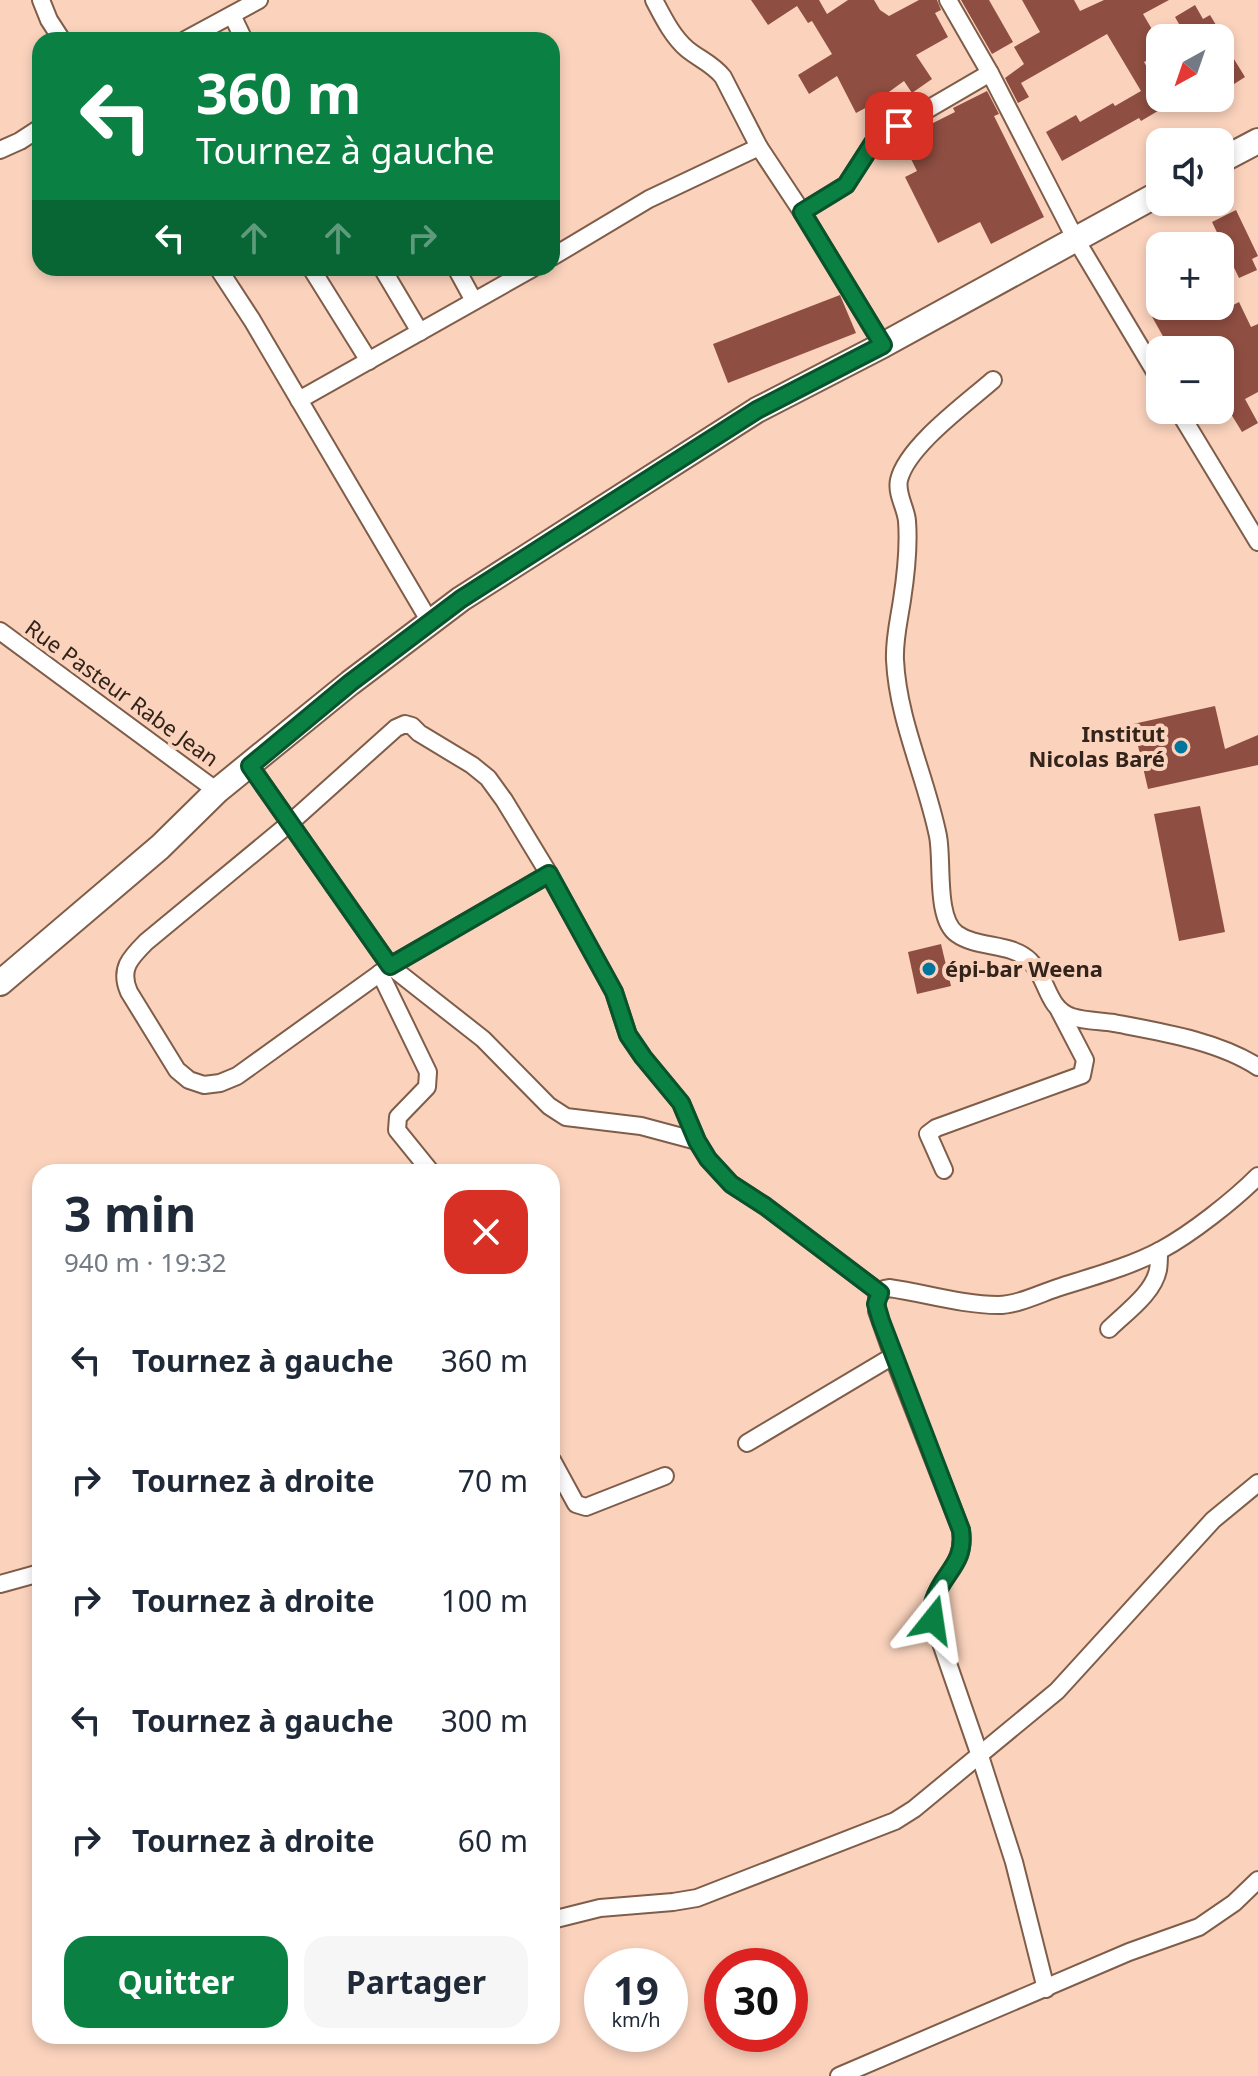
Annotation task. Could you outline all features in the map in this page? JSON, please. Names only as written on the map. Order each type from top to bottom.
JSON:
[{"type":"main road","points":[[1234,154],[1258,141]]},
{"type":"main road","points":[[0,983],[160,847],[217,791],[350,683],[461,599],[757,410],[883,345],[1146,200]]},
{"type":"street","points":[[41,0],[57,32]]},
{"type":"street","points":[[654,0],[676,38],[723,77],[759,147],[883,345]]},
{"type":"street","points":[[948,0],[990,73],[1075,238],[1146,357]]},
{"type":"street","points":[[200,32],[251,2]]},
{"type":"street","points":[[232,15],[240,32]]},
{"type":"street","points":[[802,212],[846,185],[875,140],[990,73]]},
{"type":"street","points":[[0,150],[32,133]]},
{"type":"street","points":[[560,252],[649,199],[759,147]]},
{"type":"street","points":[[223,276],[430,622]]},
{"type":"street","points":[[316,276],[369,361]]},
{"type":"street","points":[[387,276],[420,332]]},
{"type":"street","points":[[460,276],[474,301]]},
{"type":"street","points":[[299,400],[519,276]]},
{"type":"street","points":[[944,1170],[928,1134],[936,1128],[1082,1075],[1085,1060],[1049,996],[1039,971],[1030,960],[1020,954],[957,935],[949,927],[944,914],[938,837],[900,697],[895,660],[896,631],[908,536],[907,514],[899,491],[899,480],[916,450],[993,380]]},
{"type":"street","points":[[1186,424],[1258,542]]},
{"type":"street","name":"Rue Pasteur Rabe Jean","points":[[0,631],[217,791]]},
{"type":"street","points":[[549,874],[385,969],[237,1076],[220,1083],[204,1085],[189,1080],[177,1070],[124,981],[126,967],[146,942],[290,823],[396,728],[405,724],[488,778],[504,800],[549,874],[614,992],[628,1035],[681,1103],[708,1159],[731,1184],[880,1293]]},
{"type":"street","points":[[250,766],[385,969],[428,1072],[427,1087],[398,1117],[397,1130],[425,1164]]},
{"type":"street","points":[[385,969],[483,1039],[549,1106],[566,1117],[641,1126],[697,1141]]},
{"type":"street","points":[[1059,1010],[1074,1017],[1151,1030],[1218,1048],[1258,1067]]},
{"type":"street","points":[[1046,1989],[1014,1862],[933,1620],[933,1602],[957,1562],[963,1543],[961,1530],[893,1356],[877,1311],[877,1298],[884,1289],[889,1288],[964,1302],[1001,1305],[1115,1269],[1159,1251],[1202,1222],[1258,1176]]},
{"type":"street","points":[[1109,1329],[1153,1282],[1158,1272],[1159,1251]]},
{"type":"street","points":[[747,1443],[893,1356]]},
{"type":"street","points":[[560,1475],[576,1504],[586,1507],[665,1476]]},
{"type":"street","points":[[560,1918],[600,1908],[697,1898],[895,1821],[914,1809],[1057,1691],[1213,1520],[1258,1483]]},
{"type":"street","points":[[0,1584],[32,1575]]},
{"type":"street","points":[[839,2076],[1129,1952],[1199,1927],[1234,1903],[1258,1880]]},
{"type":"building","points":[[751,0],[819,0],[827,14],[848,0],[874,0],[880,10],[889,16],[919,0],[937,0],[941,10],[935,13],[948,37],[916,55],[932,79],[912,93],[904,81],[856,113],[837,76],[809,94],[798,75],[832,54],[812,21],[808,23],[797,6],[768,25]]},
{"type":"building","points":[[961,0],[989,0],[1013,42],[992,54]]},
{"type":"building","points":[[1022,0],[1074,0],[1080,11],[1104,0],[1169,0],[1143,14],[1149,24],[1146,24],[1144,62],[1146,112],[1156,112],[1141,121],[1139,118],[1062,161],[1046,132],[1076,115],[1080,122],[1141,91],[1107,34],[1021,83],[1029,97],[1018,103],[1005,78],[1024,64],[1014,47],[1040,32]]},
{"type":"building","points":[[1195,5],[1203,19],[1210,15],[1215,24],[1179,24],[1175,17]]},
{"type":"building","points":[[1234,59],[1245,77],[1234,84]]},
{"type":"building","points":[[987,91],[999,114],[994,116],[1044,217],[991,244],[980,222],[938,243],[905,177],[917,171],[905,147],[933,133],[929,125],[955,112],[953,108]]},
{"type":"building","points":[[1234,211],[1258,256],[1252,259],[1257,270],[1239,278],[1234,268],[1234,232],[1217,232],[1212,222],[1224,216],[1234,216]]},
{"type":"building","points":[[840,295],[856,333],[728,383],[713,344]]},
{"type":"building","points":[[1239,302],[1251,327],[1258,324],[1258,392],[1245,399],[1258,423],[1242,432],[1234,419],[1234,336],[1163,336],[1154,320],[1234,320],[1234,305]]},
{"type":"building","name":"Institut Nicolas Baré","points":[[1215,706],[1225,749],[1258,735],[1258,765],[1148,789],[1133,724]]},
{"type":"building","points":[[1200,806],[1225,932],[1179,941],[1154,814]]},
{"type":"building","name":"épi-bar Weena","points":[[941,944],[951,986],[917,994],[908,952]]},
{"type":"place","name":"Institut Nicolas Baré","points":[[1181,747]]},
{"type":"place","name":"épi-bar Weena","points":[[929,969]]},
{"type":"route","points":[[899,126],[875,140],[846,185],[802,212],[883,345],[757,410],[461,599],[350,683],[250,766],[390,966],[549,874],[614,992],[628,1035],[681,1103],[708,1159],[731,1184],[880,1293],[877,1311],[961,1530],[963,1543],[957,1562],[933,1602],[933,1620]]}]
